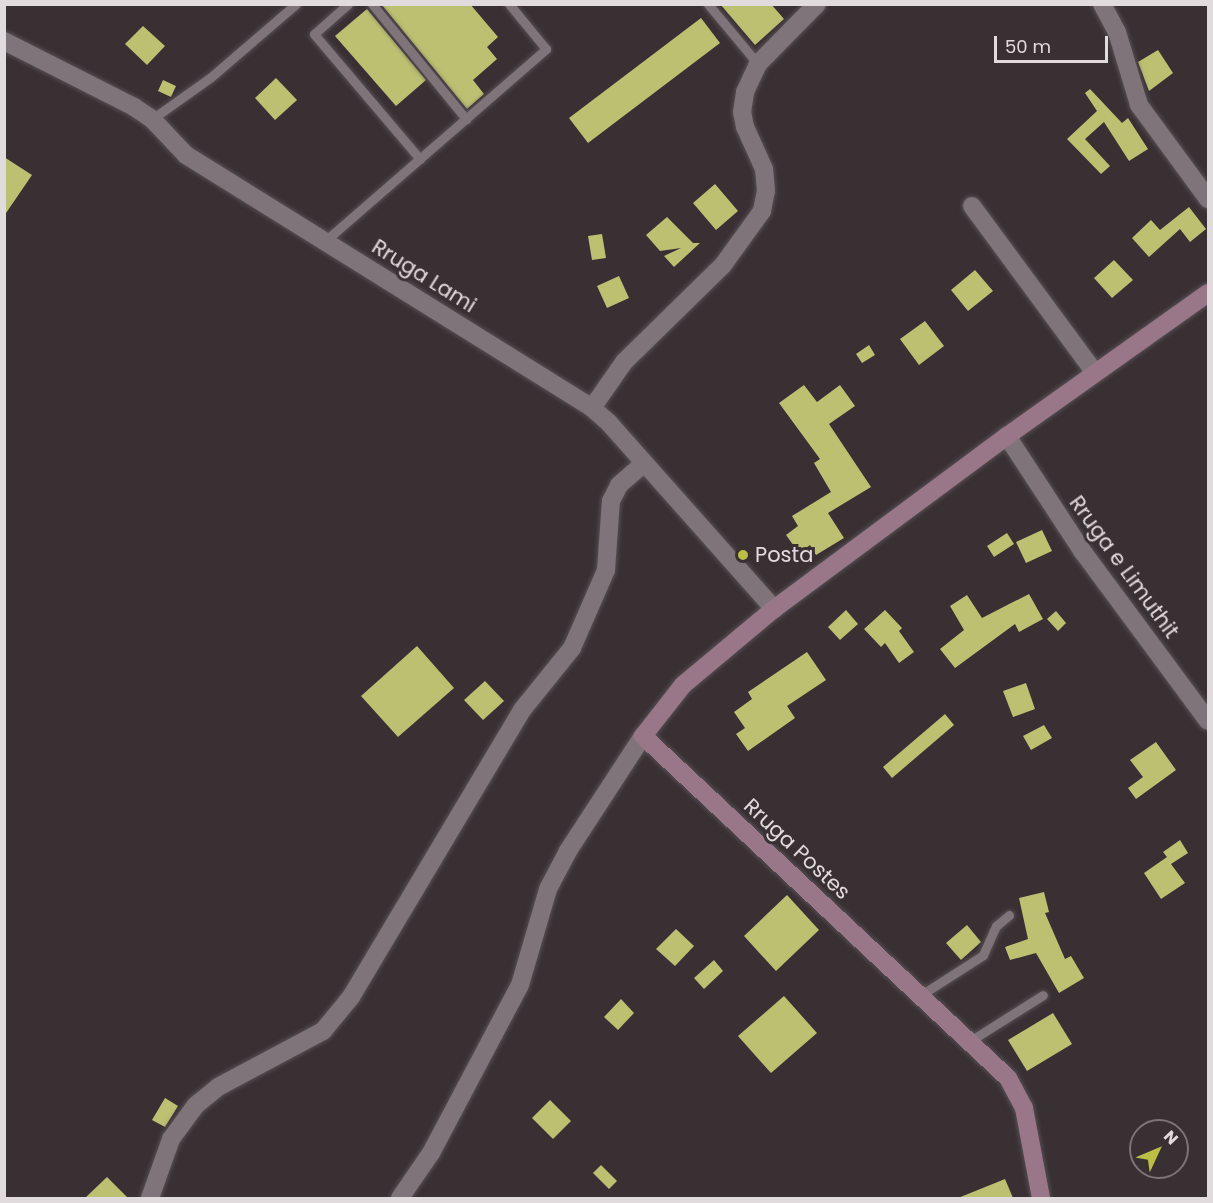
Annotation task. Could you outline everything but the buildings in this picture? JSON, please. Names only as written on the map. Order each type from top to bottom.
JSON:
[{"type":"street","points":[[592,408],[624,362],[723,265],[762,211],[766,191],[764,169],[742,112],[751,74],[817,4]]},
{"type":"street","points":[[1102,4],[1117,32],[1139,105],[1209,199]]},
{"type":"street","name":"Rruga Lami","points":[[4,41],[160,128],[325,241],[592,408],[774,609]]},
{"type":"street","points":[[972,206],[1095,373]]},
{"type":"street","points":[[400,1198],[431,1153],[520,985],[548,889],[567,851],[643,736],[683,685],[774,609],[1007,436],[1209,293]]},
{"type":"street","name":"Rruga e Limuthit","points":[[1007,436],[1083,552],[1209,722]]},
{"type":"street","points":[[150,1198],[171,1139],[196,1105],[218,1087],[323,1031],[351,997],[522,710],[572,648],[606,570],[611,501],[619,485],[644,463]]},
{"type":"street","name":"Rruga Postes","points":[[643,736],[970,1041],[1016,1090],[1029,1129],[1041,1198]]},
{"type":"lane","points":[[160,128],[211,77],[296,4]]},
{"type":"lane","points":[[348,4],[314,34],[420,159]]},
{"type":"lane","points":[[372,4],[466,119]]},
{"type":"lane","points":[[325,241],[546,48],[509,4]]},
{"type":"lane","points":[[708,4],[758,64]]},
{"type":"lane","points":[[921,995],[983,955],[996,926],[1009,915]]},
{"type":"lane","points":[[970,1041],[1043,994]]},
{"type":"place","name":"Posta","points":[[743,555]]}]
